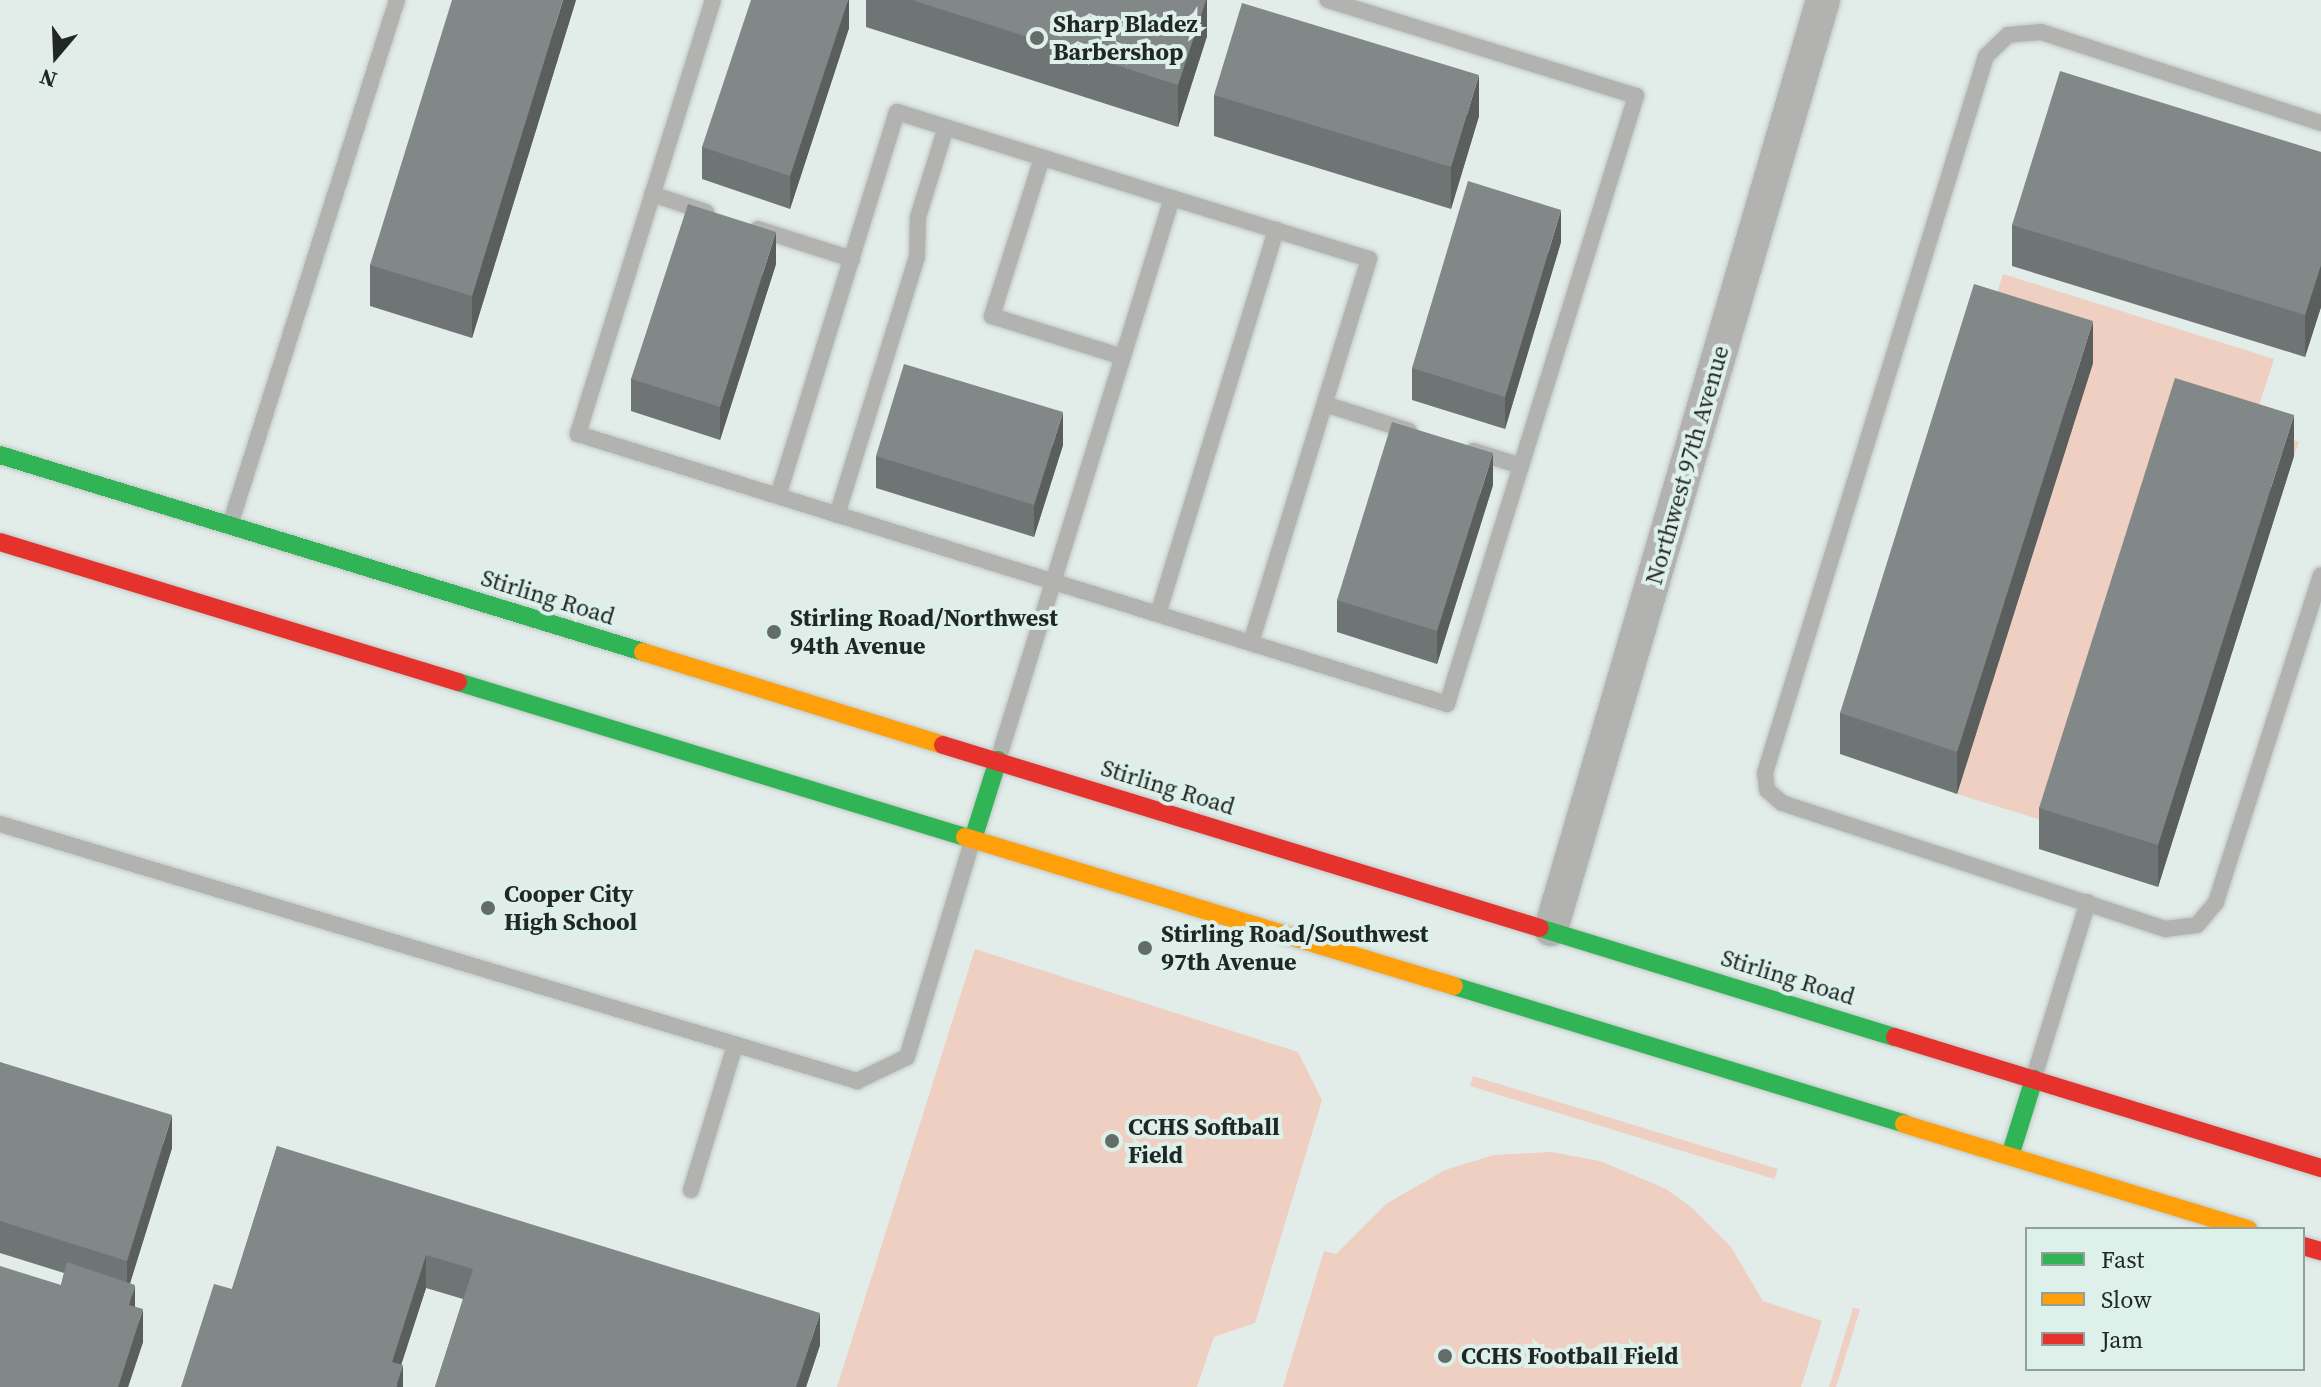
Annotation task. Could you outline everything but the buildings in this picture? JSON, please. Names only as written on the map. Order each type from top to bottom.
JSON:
[{"type":"main road","name":"Stirling Road","points":[[0,455],[2321,1168]]},
{"type":"main road","points":[[0,542],[2241,1227]]},
{"type":"main road","points":[[973,839],[998,760]]},
{"type":"main road","points":[[2010,1156],[2034,1079]]},
{"type":"street","name":"Northwest 97th Avenue","points":[[1551,929],[1823,0]]},
{"type":"lane","points":[[230,525],[397,0]]},
{"type":"lane","points":[[713,0],[578,434],[1447,704],[1636,96],[1328,0]]},
{"type":"lane","points":[[2321,123],[2041,32],[2008,35],[1986,56],[1765,773],[1767,790],[1782,803],[2165,929],[2197,925],[2216,902],[2321,575]]},
{"type":"lane","points":[[778,496],[897,112],[946,127],[1369,259],[1251,643]]},
{"type":"lane","points":[[837,515],[917,257],[918,217],[946,127]]},
{"type":"lane","points":[[1042,158],[992,316],[1123,357]]},
{"type":"lane","points":[[652,194],[852,259]]},
{"type":"lane","points":[[998,760],[1172,198]]},
{"type":"lane","points":[[1158,614],[1276,230]]},
{"type":"lane","points":[[1325,404],[1422,435]]},
{"type":"lane","points":[[1450,444],[1521,466]]},
{"type":"lane","points":[[0,824],[857,1081],[907,1057],[973,839]]},
{"type":"lane","points":[[2034,1079],[2088,902]]},
{"type":"lane","points":[[691,1190],[735,1045]]},
{"type":"shaded area","points":[[2003,274],[2274,359],[2252,427],[2299,442],[2294,456],[2176,419],[2048,822],[1957,794],[2092,363],[1988,321]]},
{"type":"shaded area","name":"CCHS Softball Field","points":[[975,949],[1298,1052],[1322,1100],[1255,1323],[1214,1337],[1197,1387],[837,1387]]},
{"type":"shaded area","points":[[1473,1076],[1778,1169],[1774,1179],[1470,1086]]},
{"type":"shaded area","points":[[1551,1152],[1600,1161],[1666,1189],[1691,1207],[1731,1247],[1763,1301],[1822,1321],[1801,1387],[1283,1387],[1324,1251],[1336,1254],[1386,1204],[1445,1170],[1494,1155]]},
{"type":"shaded area","points":[[1853,1308],[1860,1309],[1836,1387],[1829,1387]]},
{"type":"traffic: fast","points":[[0,455],[643,652]]},
{"type":"traffic: fast","points":[[458,682],[965,837]]},
{"type":"traffic: fast","points":[[973,839],[998,760]]},
{"type":"traffic: fast","points":[[1540,928],[1895,1037]]},
{"type":"traffic: fast","points":[[1454,986],[1904,1124]]},
{"type":"traffic: fast","points":[[2010,1156],[2034,1079]]},
{"type":"traffic: slow","points":[[643,652],[943,745]]},
{"type":"traffic: slow","points":[[965,837],[1454,986]]},
{"type":"traffic: slow","points":[[1904,1124],[2241,1227]]},
{"type":"traffic: jam","points":[[0,542],[458,682]]},
{"type":"traffic: jam","points":[[943,745],[1540,928]]},
{"type":"traffic: jam","points":[[1895,1037],[2321,1168]]},
{"type":"traffic: jam","points":[[2305,1247],[2321,1251]]},
{"type":"place","name":"Sharp Bladez Barbershop","points":[[1037,38]]},
{"type":"place","name":"Stirling Road/Northwest 94th Avenue","points":[[774,632]]},
{"type":"place","name":"Cooper City High School","points":[[488,908]]},
{"type":"place","name":"Stirling Road/Southwest 97th Avenue","points":[[1145,948]]},
{"type":"place","name":"CCHS Softball Field","points":[[1112,1141]]},
{"type":"place","name":"CCHS Football Field","points":[[1445,1356]]}]
